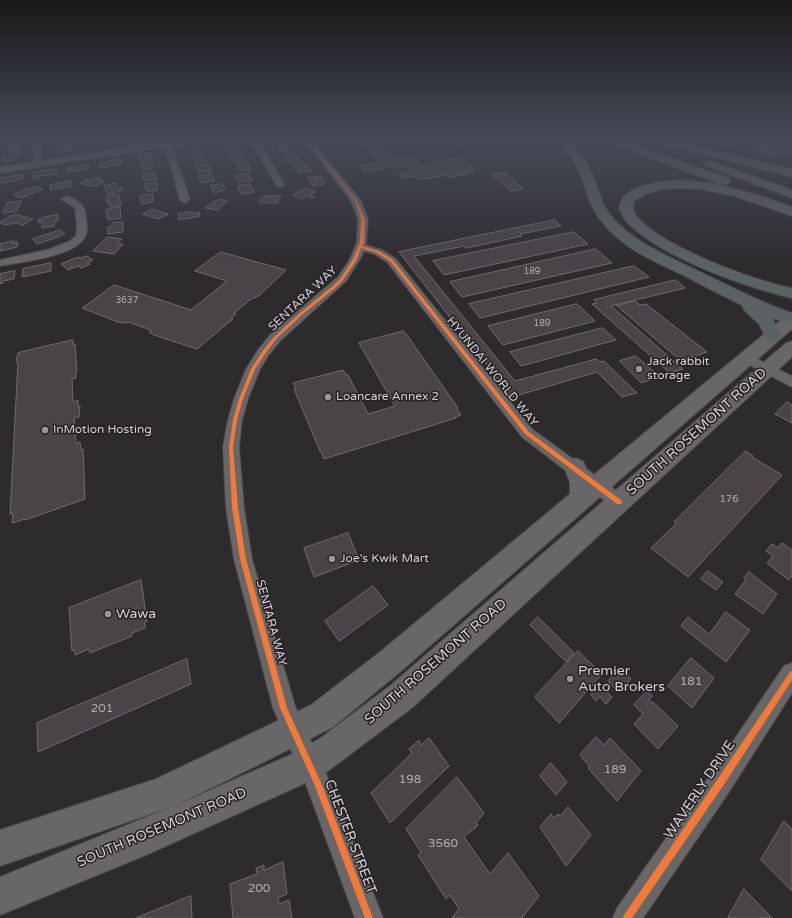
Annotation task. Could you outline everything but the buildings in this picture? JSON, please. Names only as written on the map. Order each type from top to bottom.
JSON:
[{"type":"highway","points":[[588,182],[597,206],[606,220],[615,229],[644,248],[740,298],[792,319]]},
{"type":"highway","points":[[726,182],[792,206]]},
{"type":"highway","points":[[758,182],[792,194]]},
{"type":"highway","points":[[792,212],[756,198],[731,191],[705,186],[682,185],[660,186],[640,191],[631,197],[626,208],[628,215],[637,226],[673,248],[747,281],[768,288],[792,293]]},
{"type":"highway","points":[[740,298],[761,315],[770,327],[773,336]]},
{"type":"main road","name":"SOUTH ROSEMONT ROAD","points":[[0,896],[133,842],[309,764],[333,748],[402,696],[600,494],[747,358],[792,319]]},
{"type":"main road","name":"SOUTH ROSEMONT ROAD","points":[[0,848],[160,795],[294,731],[322,716],[600,494],[767,369],[792,347]]},
{"type":"main road","points":[[574,467],[581,483],[600,494]]},
{"type":"street","points":[[179,182],[185,200]]},
{"type":"street","name":"SENTARA WAY","points":[[309,764],[282,701],[243,559],[238,533],[232,447],[235,420],[241,399],[263,353],[286,326],[342,279],[353,263],[360,247],[364,231],[363,219],[360,209],[341,182]]},
{"type":"street","points":[[0,263],[56,250],[76,241],[82,233],[81,209],[76,203],[66,199]]},
{"type":"street","name":"HYUNDAI WORLD WAY","points":[[360,247],[378,252],[391,260],[527,433],[574,467]]},
{"type":"street","points":[[747,358],[792,382]]},
{"type":"street","name":"WAVERLY DRIVE","points":[[627,918],[720,783],[792,674]]},
{"type":"street","name":"CHESTER STREET","points":[[309,764],[370,918]]},
{"type":"cycle path","points":[[341,182],[356,201],[363,219],[362,242],[355,259],[342,279],[275,338],[263,353],[253,369],[241,399],[235,420],[231,447],[235,508],[243,559],[284,708],[318,785],[369,918]]},
{"type":"cycle path","points":[[360,247],[378,252],[391,260],[527,433],[619,502]]},
{"type":"cycle path","points":[[627,918],[720,783],[792,674]]},
{"type":"place","name":"Jack rabbit storage","points":[[639,369]]},
{"type":"place","name":"Loancare Annex 2","points":[[328,397]]},
{"type":"place","name":"InMotion Hosting","points":[[45,430]]},
{"type":"place","name":"Joe's Kwik Mart","points":[[332,559]]},
{"type":"place","name":"Wawa","points":[[108,614]]},
{"type":"place","name":"Premier Auto Brokers","points":[[570,679]]}]
